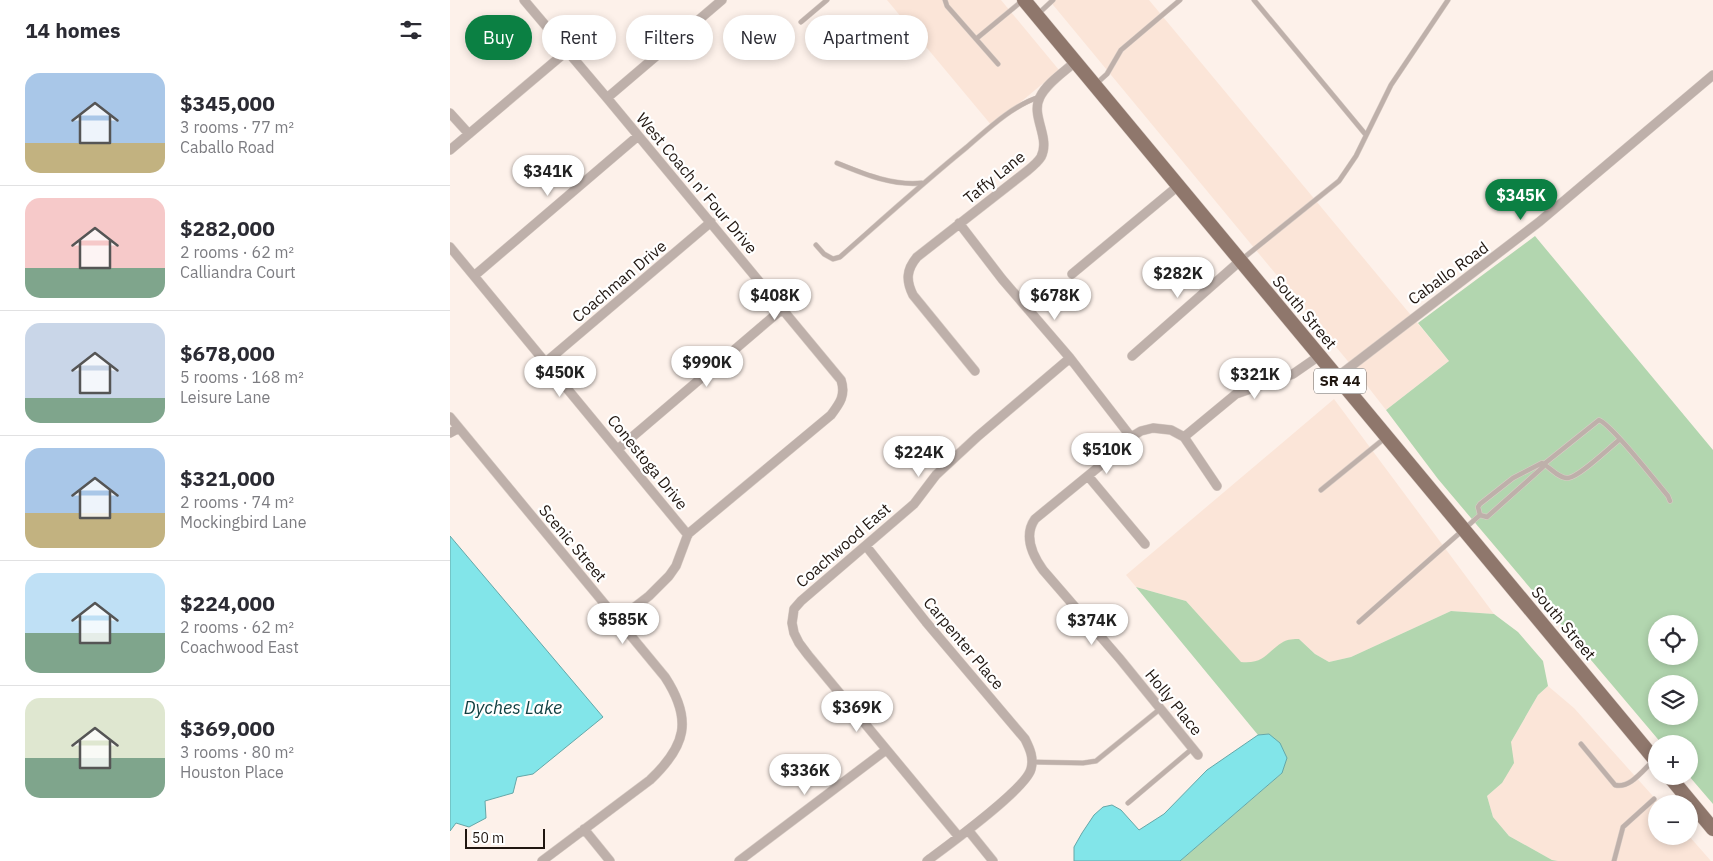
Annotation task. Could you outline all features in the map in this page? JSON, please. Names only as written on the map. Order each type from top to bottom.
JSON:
[{"type":"main road","name":"South Street","points":[[1024,0],[1648,750]]},
{"type":"main road","points":[[1676,785],[1713,829]]},
{"type":"street","name":"West Coach n' Four Drive","points":[[524,0],[542,21]]},
{"type":"street","points":[[607,98],[722,0]]},
{"type":"street","points":[[450,150],[556,60]]},
{"type":"street","name":"West Coach n' Four Drive","points":[[575,60],[841,380],[843,393],[840,403],[826,419],[688,535],[676,566],[669,576],[649,596],[618,620]]},
{"type":"street","points":[[1039,97],[1046,88],[1075,62]]},
{"type":"street","name":"Caballo Road","points":[[1337,377],[1539,222],[1713,75]]},
{"type":"street","name":"Taffy Lane","points":[[975,371],[913,296],[907,277],[911,265],[917,257],[1039,160],[1044,144],[1037,104],[1039,97]]},
{"type":"street","points":[[450,113],[468,134]]},
{"type":"street","points":[[474,276],[638,136]]},
{"type":"street","points":[[1072,274],[1178,186]]},
{"type":"street","name":"Coachman Drive","points":[[546,362],[711,222]]},
{"type":"street","points":[[959,224],[1002,279],[1070,358],[1131,437]]},
{"type":"street","name":"Conestoga Drive","points":[[450,247],[688,535]]},
{"type":"street","points":[[1132,356],[1240,261]]},
{"type":"street","points":[[618,449],[781,310]]},
{"type":"street","points":[[1184,437],[1236,394],[1293,374],[1319,356]]},
{"type":"street","name":"Coachwood East","points":[[886,750],[799,643],[794,632],[792,615],[794,609],[819,584],[914,504],[936,475],[949,462],[1070,358]]},
{"type":"street","name":"Scenic Street","points":[[450,417],[665,677],[679,702],[682,725],[680,739],[665,766],[650,780],[542,861]]},
{"type":"street","points":[[450,432],[459,428]]},
{"type":"street","points":[[1145,544],[1088,476],[1131,437],[1141,431],[1162,428],[1171,430],[1184,437],[1217,486]]},
{"type":"street","name":"Holly Place","points":[[1088,476],[1032,523],[1031,548],[1036,559],[1196,751]]},
{"type":"street","name":"Carpenter Place","points":[[866,546],[926,622],[1025,739],[1032,756],[1032,762]]},
{"type":"street","points":[[739,861],[886,750],[959,837]]},
{"type":"street","points":[[927,861],[968,830],[1017,788],[1028,776],[1032,762]]},
{"type":"street","points":[[584,829],[610,861]]},
{"type":"street","points":[[968,830],[993,861]]},
{"type":"lane","points":[[801,22],[827,0]]},
{"type":"lane","points":[[945,0],[947,6],[998,64]]},
{"type":"lane","points":[[976,39],[1024,0]]},
{"type":"lane","points":[[1036,15],[1053,0]]},
{"type":"lane","points":[[1095,86],[1107,74],[1121,50],[1180,0]]},
{"type":"lane","points":[[1254,0],[1366,135]]},
{"type":"lane","points":[[1240,261],[1339,180],[1356,156],[1391,85],[1448,0]]},
{"type":"lane","points":[[816,244],[824,254],[833,259],[840,257],[923,183],[995,124],[1026,102],[1039,97]]},
{"type":"lane","points":[[837,163],[889,181],[913,184],[923,183]]},
{"type":"lane","points":[[1480,515],[1487,517],[1543,467],[1544,464],[1599,420],[1604,422],[1670,500]]},
{"type":"lane","points":[[1321,490],[1386,437]]},
{"type":"lane","points":[[1480,515],[1478,507],[1480,504],[1513,478],[1542,463],[1562,477],[1568,478],[1578,473],[1619,440]]},
{"type":"lane","points":[[1358,622],[1480,515]]},
{"type":"lane","points":[[1032,762],[1083,763],[1096,760],[1160,709]]},
{"type":"lane","points":[[1581,744],[1615,785],[1622,787],[1629,784],[1648,767]]},
{"type":"lane","points":[[1128,803],[1196,751]]},
{"type":"lane","points":[[1614,861],[1624,827],[1648,805]]},
{"type":"shaded area","points":[[887,0],[1001,0],[1059,70],[992,126],[928,49],[928,15],[900,15]]},
{"type":"shaded area","points":[[1049,0],[1149,0],[1449,361],[1386,410],[1351,365]]},
{"type":"shaded area","points":[[1334,399],[1494,614],[1451,611],[1351,657],[1329,662],[1315,654],[1299,639],[1285,641],[1262,659],[1252,663],[1240,662],[1186,601],[1136,587],[1126,575]]},
{"type":"shaded area","points":[[1548,686],[1574,708],[1652,795],[1648,795],[1648,845],[1697,845],[1711,861],[1558,861],[1552,860],[1509,836],[1493,817],[1487,796],[1502,783],[1511,742],[1538,695]]},
{"type":"green space","points":[[1535,236],[1713,450],[1713,804],[1697,785],[1698,735],[1654,735],[1438,479],[1386,410],[1449,361],[1418,323]]},
{"type":"green space","points":[[1136,587],[1186,601],[1241,662],[1255,661],[1264,657],[1283,642],[1299,639],[1315,654],[1329,662],[1351,657],[1451,611],[1494,614],[1518,632],[1543,661],[1548,686],[1538,695],[1511,742],[1514,763],[1502,783],[1487,796],[1493,817],[1509,836],[1552,860],[1558,861],[1180,861],[1282,773],[1269,734],[1258,735]]},
{"type":"water","name":"Dyches Lake","points":[[450,536],[603,717],[533,774],[517,777],[513,793],[485,801],[486,818],[469,827],[456,823],[450,831]]},
{"type":"water","points":[[1269,734],[1280,743],[1287,758],[1282,773],[1180,861],[1074,861],[1074,847],[1094,815],[1103,807],[1112,805],[1121,810],[1139,830],[1164,814],[1207,770],[1258,735]]}]
